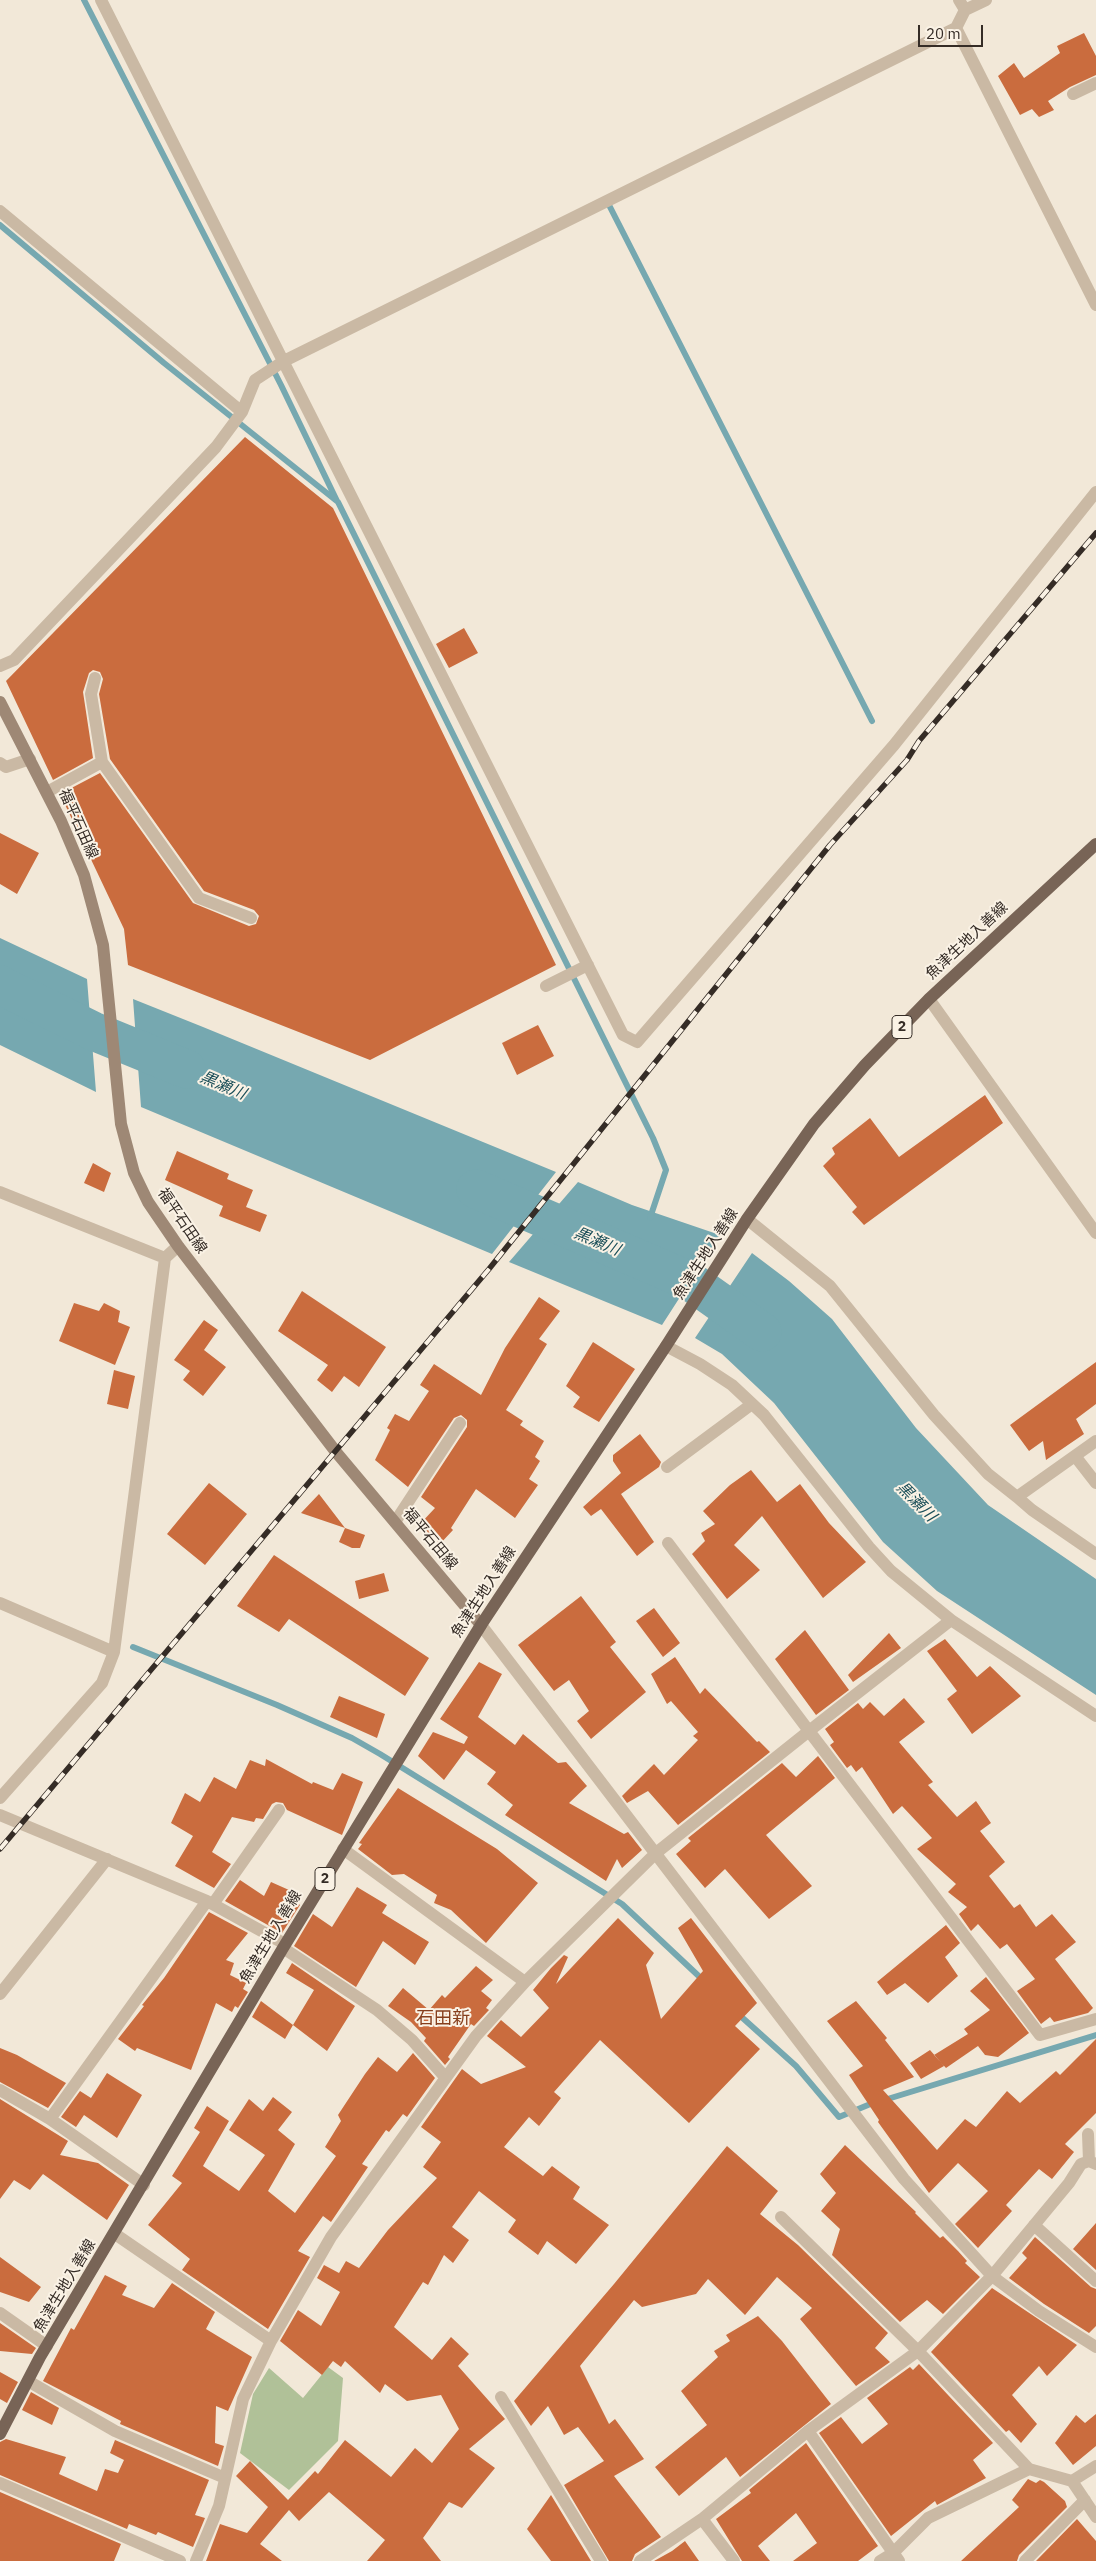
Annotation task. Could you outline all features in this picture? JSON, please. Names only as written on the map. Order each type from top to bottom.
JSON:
[{"type":"main road","name":"福平石田線","points":[[0,702],[47,792],[84,875],[103,946],[121,1124],[134,1173],[148,1202],[178,1246],[336,1452],[481,1625]]},
{"type":"main road","name":"魚津生地入善線","points":[[0,2434],[47,2346],[343,1849],[481,1625],[669,1342],[747,1219],[814,1124],[865,1065],[929,999],[1096,844]]},
{"type":"street","points":[[101,0],[622,1035],[637,1042],[894,745],[1096,492]]},
{"type":"street","points":[[986,0],[962,5],[956,28],[1096,305]]},
{"type":"street","points":[[0,666],[14,660],[216,447],[242,412],[255,380],[284,361],[956,28]]},
{"type":"street","points":[[1073,94],[1096,83]]},
{"type":"street","points":[[0,211],[242,412]]},
{"type":"street","points":[[94,678],[92,694],[102,762],[199,898],[251,918]]},
{"type":"street","points":[[0,763],[6,767],[30,759]]},
{"type":"street","points":[[47,792],[102,762]]},
{"type":"street","points":[[546,986],[588,965]]},
{"type":"street","points":[[929,999],[1096,1233]]},
{"type":"street","points":[[0,1192],[165,1258]]},
{"type":"street","points":[[747,1219],[830,1286],[934,1415],[988,1474],[1032,1510],[1096,1554]]},
{"type":"street","points":[[0,1798],[102,1683],[114,1652],[165,1258],[178,1246]]},
{"type":"street","points":[[669,1342],[732,1385],[764,1416],[869,1547],[892,1572],[951,1620],[1096,1716]]},
{"type":"street","points":[[667,1467],[752,1404]]},
{"type":"street","points":[[395,1522],[460,1423]]},
{"type":"street","points":[[1017,1497],[1096,1441]]},
{"type":"street","points":[[1075,1456],[1096,1483]]},
{"type":"street","points":[[668,1543],[1040,2035],[1096,2019]]},
{"type":"street","points":[[0,1603],[114,1652]]},
{"type":"street","points":[[196,2561],[219,2506],[243,2399],[271,2341],[331,2237],[476,2036],[524,1982],[656,1853],[951,1620]]},
{"type":"street","points":[[481,1625],[904,2179],[992,2276],[1039,2311],[1096,2347]]},
{"type":"street","points":[[50,2119],[279,1810]]},
{"type":"street","points":[[0,1815],[210,1902],[284,1946],[377,2010],[412,2040],[446,2077]]},
{"type":"street","points":[[343,1849],[524,1982]]},
{"type":"street","points":[[0,1994],[107,1859]]},
{"type":"street","points":[[0,2090],[50,2119],[144,2185]]},
{"type":"street","points":[[640,2561],[702,2519],[808,2431],[918,2351],[992,2276],[1069,2183],[1081,2164],[1092,2162],[1088,2134]]},
{"type":"street","points":[[781,2217],[918,2351],[1029,2469],[1072,2481],[1096,2517]]},
{"type":"street","points":[[1034,2225],[1096,2280]]},
{"type":"street","points":[[115,2234],[271,2341]]},
{"type":"street","points":[[0,2313],[47,2346]]},
{"type":"street","points":[[28,2381],[115,2431],[226,2478]]},
{"type":"street","points":[[501,2397],[601,2561]]},
{"type":"street","points":[[808,2431],[896,2557]]},
{"type":"street","points":[[1072,2481],[1096,2466]]},
{"type":"street","points":[[880,2561],[896,2557],[928,2518],[1029,2469]]},
{"type":"street","points":[[0,2483],[180,2561]]},
{"type":"street","points":[[1025,2561],[1085,2500]]},
{"type":"street","points":[[702,2519],[734,2561]]},
{"type":"green space","points":[[328,2367],[343,2378],[338,2441],[289,2490],[240,2453],[253,2394],[269,2368],[303,2398]]},
{"type":"water","points":[[0,938],[87,979],[96,1092],[0,1045]]},
{"type":"water","points":[[133,999],[556,1172],[492,1254],[141,1107]]},
{"type":"water","points":[[578,1182],[632,1205],[720,1235],[662,1325],[509,1262]]},
{"type":"water","points":[[752,1253],[789,1281],[832,1319],[916,1428],[988,1505],[1096,1579],[1096,1695],[937,1591],[883,1542],[774,1403],[722,1354],[695,1338]]},
{"type":"building","points":[[1084,33],[1096,56],[1096,75],[1070,87],[1048,101],[1054,110],[1039,117],[1032,109],[1020,115],[998,76],[1014,63],[1024,78],[1060,53],[1057,46]]},
{"type":"building","points":[[245,437],[333,508],[556,965],[370,1060],[128,965],[124,929],[60,794],[100,773],[193,903],[249,926],[256,924],[259,916],[254,910],[204,891],[110,759],[99,694],[103,679],[100,672],[93,670],[89,673],[83,692],[93,758],[53,780],[6,681]]},
{"type":"building","points":[[464,628],[478,653],[449,668],[436,644]]},
{"type":"building","points":[[0,833],[39,853],[17,894],[0,884]]},
{"type":"building","points":[[538,1025],[554,1056],[517,1075],[502,1043]]},
{"type":"building","points":[[985,1095],[1003,1123],[864,1225],[852,1212],[857,1207],[823,1166],[835,1154],[832,1148],[870,1118],[899,1157]]},
{"type":"building","points":[[177,1151],[229,1174],[227,1179],[253,1190],[246,1207],[267,1215],[260,1232],[219,1216],[223,1206],[165,1180]]},
{"type":"building","points":[[93,1163],[111,1173],[104,1192],[84,1183]]},
{"type":"building","points":[[302,1291],[386,1347],[359,1387],[344,1376],[332,1392],[317,1380],[328,1365],[278,1331]]},
{"type":"building","points":[[539,1297],[560,1311],[539,1339],[547,1344],[506,1410],[523,1421],[520,1425],[544,1441],[535,1457],[540,1461],[529,1479],[538,1485],[515,1518],[476,1489],[451,1528],[453,1530],[439,1545],[420,1524],[435,1508],[421,1497],[467,1427],[467,1420],[461,1415],[454,1418],[408,1487],[375,1460],[390,1430],[387,1428],[395,1414],[409,1421],[429,1391],[420,1385],[434,1364],[481,1395],[505,1348]]},
{"type":"building","points":[[74,1303],[99,1311],[104,1303],[120,1311],[118,1322],[130,1327],[115,1365],[59,1341]]},
{"type":"building","points":[[204,1320],[218,1330],[204,1350],[226,1367],[203,1396],[183,1380],[190,1371],[174,1360]]},
{"type":"building","points":[[593,1342],[635,1369],[599,1422],[573,1407],[580,1397],[566,1386]]},
{"type":"building","points":[[1096,1362],[1096,1404],[1076,1419],[1084,1434],[1046,1460],[1043,1441],[1029,1451],[1010,1425]]},
{"type":"building","points":[[114,1370],[135,1376],[128,1409],[107,1404]]},
{"type":"building","points":[[640,1434],[661,1462],[659,1467],[621,1494],[654,1542],[637,1556],[601,1509],[591,1516],[583,1507],[621,1473],[613,1461],[613,1455]]},
{"type":"building","points":[[751,1470],[777,1502],[800,1484],[829,1523],[866,1562],[823,1598],[762,1516],[734,1545],[760,1570],[727,1599],[692,1554],[705,1541],[701,1533],[715,1524],[703,1511],[730,1485]]},
{"type":"building","points":[[209,1483],[247,1514],[205,1565],[167,1534]]},
{"type":"building","points":[[319,1494],[345,1528],[301,1513]]},
{"type":"building","points":[[345,1528],[365,1535],[360,1548],[352,1548],[339,1542]]},
{"type":"building","points":[[274,1555],[429,1658],[405,1696],[289,1619],[279,1632],[237,1606]]},
{"type":"building","points":[[384,1573],[389,1591],[359,1599],[355,1581]]},
{"type":"building","points":[[581,1596],[616,1642],[610,1647],[646,1692],[591,1739],[577,1721],[589,1711],[569,1680],[554,1691],[518,1645]]},
{"type":"building","points":[[654,1608],[680,1643],[663,1657],[636,1621]]},
{"type":"building","points":[[805,1630],[849,1690],[816,1715],[775,1659]]},
{"type":"building","points":[[889,1633],[901,1648],[853,1682],[848,1675]]},
{"type":"building","points":[[945,1639],[977,1677],[990,1666],[1021,1696],[972,1734],[947,1699],[957,1691],[927,1651]]},
{"type":"building","points":[[675,1657],[700,1694],[705,1688],[757,1742],[759,1741],[770,1752],[678,1825],[648,1791],[627,1803],[622,1796],[654,1764],[664,1775],[698,1740],[693,1736],[698,1732],[671,1701],[667,1704],[651,1674]]},
{"type":"building","points":[[479,1662],[502,1674],[478,1717],[515,1745],[523,1734],[558,1763],[566,1762],[587,1786],[569,1803],[624,1834],[628,1832],[642,1850],[622,1868],[617,1859],[606,1881],[505,1815],[513,1805],[487,1784],[496,1772],[466,1750],[444,1780],[418,1756],[433,1732],[464,1744],[468,1737],[440,1719]]},
{"type":"building","points":[[339,1696],[385,1714],[377,1738],[330,1717]]},
{"type":"building","points":[[904,1698],[925,1722],[899,1742],[933,1782],[928,1785],[957,1817],[976,1801],[991,1823],[980,1831],[1005,1862],[989,1876],[1014,1908],[1020,1904],[1036,1927],[1052,1914],[1076,1942],[1055,1959],[1093,2008],[1088,2013],[1054,2022],[1050,2017],[1041,2024],[1017,1991],[1035,1979],[1007,1944],[1000,1949],[978,1924],[971,1931],[959,1914],[967,1907],[948,1892],[956,1884],[917,1849],[932,1838],[902,1806],[893,1814],[862,1767],[856,1772],[851,1765],[847,1768],[830,1745],[834,1742],[825,1729],[858,1703],[863,1709],[870,1702],[884,1716]]},
{"type":"building","points":[[818,1756],[835,1778],[766,1835],[812,1886],[769,1919],[725,1869],[705,1888],[676,1854],[691,1841],[688,1838],[782,1763],[796,1777]]},
{"type":"building","points":[[266,1759],[312,1784],[313,1782],[333,1790],[342,1773],[363,1782],[342,1835],[287,1810],[283,1803],[276,1802],[272,1804],[263,1819],[256,1818],[254,1822],[232,1817],[212,1852],[231,1864],[214,1888],[175,1866],[193,1836],[171,1823],[185,1793],[200,1802],[214,1777],[236,1789],[250,1760],[265,1766]]},
{"type":"building","points":[[398,1788],[497,1849],[538,1883],[486,1943],[451,1910],[434,1903],[437,1895],[404,1874],[392,1875],[358,1849],[362,1844],[359,1843]]},
{"type":"building","points":[[240,1880],[264,1896],[271,1882],[298,1894],[295,1901],[300,1905],[282,1933],[225,1901]]},
{"type":"building","points":[[357,1887],[387,1905],[382,1913],[429,1942],[415,1965],[383,1941],[356,1987],[294,1946],[313,1914],[332,1927]]},
{"type":"building","points":[[209,1912],[248,1933],[226,1960],[234,1963],[230,1975],[246,1983],[243,1989],[248,1992],[238,2008],[235,2006],[232,2012],[216,2003],[191,2070],[137,2048],[135,2051],[118,2039],[144,2006],[142,2005],[164,1978]]},
{"type":"building","points":[[618,1918],[654,1953],[646,1965],[661,2019],[703,1971],[678,1928],[691,1918],[757,2003],[735,2026],[760,2049],[689,2123],[600,2040],[554,2092],[561,2098],[539,2126],[529,2117],[504,2147],[543,2176],[552,2166],[580,2187],[573,2199],[609,2225],[576,2264],[547,2241],[538,2255],[508,2232],[516,2220],[479,2191],[452,2227],[469,2240],[453,2263],[444,2255],[428,2285],[423,2282],[394,2327],[432,2360],[451,2337],[469,2354],[458,2366],[505,2419],[469,2449],[495,2468],[462,2508],[449,2502],[423,2538],[441,2561],[367,2561],[385,2540],[329,2492],[299,2521],[289,2510],[260,2544],[282,2561],[206,2561],[220,2524],[247,2533],[268,2507],[236,2476],[250,2461],[288,2500],[315,2471],[318,2474],[345,2440],[391,2477],[415,2448],[432,2463],[459,2429],[441,2395],[407,2401],[385,2384],[380,2393],[345,2361],[341,2367],[333,2361],[322,2375],[280,2341],[298,2310],[321,2326],[340,2292],[317,2278],[324,2265],[339,2273],[346,2261],[359,2268],[388,2230],[437,2178],[423,2167],[441,2142],[421,2127],[462,2069],[481,2084],[526,2067],[487,2036],[501,2020],[521,2037],[549,2008],[533,1990],[564,1955],[568,1957],[556,1984]]},
{"type":"building","points":[[946,1925],[960,1943],[945,1957],[958,1976],[928,2003],[905,1983],[887,1995],[877,1982]]},
{"type":"building","points":[[292,1963],[355,2006],[327,2051],[293,2025],[314,1990],[286,1973]]},
{"type":"building","points":[[476,1966],[493,1980],[481,1991],[492,2000],[486,2008],[489,2010],[474,2026],[471,2024],[448,2057],[450,2059],[445,2065],[424,2041],[426,2038],[411,2022],[388,2006],[403,1988],[429,2010],[442,1995],[445,1998]]},
{"type":"building","points":[[986,1977],[1029,2033],[998,2057],[985,2055],[978,2046],[946,2068],[934,2055],[968,2034],[964,2029],[990,2010],[970,1991]]},
{"type":"building","points":[[261,2001],[293,2025],[285,2039],[252,2017]]},
{"type":"building","points":[[856,2001],[887,2038],[885,2040],[914,2077],[883,2090],[937,2150],[965,2119],[976,2127],[1007,2091],[1020,2103],[1056,2071],[1060,2075],[1096,2039],[1096,2113],[1065,2144],[1074,2152],[1052,2179],[1039,2169],[1006,2205],[1012,2211],[978,2248],[955,2224],[988,2191],[958,2163],[929,2193],[878,2122],[879,2120],[849,2075],[863,2066],[827,2021]]},
{"type":"building","points":[[0,2048],[17,2055],[66,2083],[48,2108],[0,2082]]},
{"type":"building","points":[[930,2050],[944,2066],[921,2079],[910,2063]]},
{"type":"building","points":[[413,2053],[435,2078],[407,2117],[403,2114],[389,2132],[386,2130],[362,2164],[368,2167],[331,2222],[323,2216],[298,2251],[310,2257],[268,2329],[182,2270],[190,2259],[148,2225],[182,2183],[172,2176],[200,2132],[194,2128],[207,2106],[229,2121],[203,2166],[239,2191],[265,2155],[229,2130],[249,2099],[263,2111],[273,2097],[292,2112],[278,2130],[295,2144],[268,2191],[295,2213],[336,2156],[325,2147],[341,2121],[338,2115],[365,2074],[378,2057],[397,2072]]},
{"type":"building","points":[[107,2073],[142,2095],[117,2138],[84,2115],[76,2127],[61,2117],[80,2091],[91,2098]]},
{"type":"building","points":[[0,2099],[68,2141],[60,2155],[98,2163],[129,2185],[107,2220],[43,2174],[30,2190],[14,2180],[0,2199]]},
{"type":"building","points":[[845,2145],[916,2212],[940,2238],[943,2236],[967,2261],[965,2263],[980,2277],[943,2314],[927,2300],[900,2322],[832,2255],[840,2229],[821,2211],[836,2193],[820,2174]]},
{"type":"building","points":[[727,2146],[778,2191],[760,2214],[798,2245],[888,2333],[875,2348],[890,2362],[856,2386],[800,2319],[812,2308],[777,2277],[745,2315],[708,2279],[696,2294],[642,2307],[634,2300],[580,2366],[609,2424],[615,2419],[644,2459],[614,2476],[661,2537],[635,2554],[632,2561],[609,2561],[564,2485],[604,2461],[578,2427],[564,2435],[548,2406],[531,2426],[514,2401],[614,2284]]},
{"type":"building","points":[[1096,2223],[1096,2270],[1073,2249]]},
{"type":"building","points":[[1035,2237],[1091,2287],[1096,2289],[1096,2326],[1089,2333],[1044,2304],[1009,2278],[1027,2258],[1022,2253]]},
{"type":"building","points":[[0,2257],[41,2287],[29,2302],[0,2292]]},
{"type":"building","points":[[105,2275],[127,2286],[122,2295],[154,2308],[172,2283],[215,2312],[206,2329],[252,2357],[228,2411],[216,2406],[215,2443],[224,2446],[218,2466],[120,2424],[121,2421],[43,2381],[71,2328],[74,2330]]},
{"type":"building","points":[[992,2288],[1077,2345],[1047,2376],[1039,2366],[1012,2395],[1037,2424],[1021,2443],[1009,2430],[1006,2432],[931,2352]]},
{"type":"building","points":[[758,2316],[782,2341],[831,2404],[740,2477],[726,2457],[679,2496],[655,2467],[707,2425],[681,2391],[718,2357],[714,2351],[730,2341],[726,2335]]},
{"type":"building","points":[[0,2323],[36,2348],[32,2354],[0,2351]]},
{"type":"building","points":[[919,2364],[993,2443],[973,2460],[986,2478],[937,2505],[935,2501],[891,2536],[819,2433],[841,2417],[862,2444],[888,2424],[867,2398],[910,2367],[913,2370]]},
{"type":"building","points":[[0,2372],[18,2382],[7,2403],[0,2399]]},
{"type":"building","points":[[31,2392],[59,2408],[52,2425],[22,2410]]},
{"type":"building","points":[[1096,2414],[1096,2446],[1073,2465],[1055,2443],[1076,2415],[1085,2423]]},
{"type":"building","points":[[6,2439],[66,2457],[59,2474],[97,2491],[105,2469],[118,2473],[124,2460],[110,2453],[115,2440],[209,2480],[195,2515],[205,2518],[193,2547],[158,2532],[156,2535],[129,2524],[127,2529],[0,2475],[0,2442]]},
{"type":"building","points":[[806,2443],[878,2546],[858,2561],[793,2561],[817,2543],[796,2513],[758,2546],[770,2561],[742,2561],[716,2519],[751,2493],[749,2490]]},
{"type":"building","points":[[1028,2479],[1036,2483],[1040,2480],[1044,2482],[1065,2501],[1067,2507],[1019,2555],[1017,2561],[961,2561],[1019,2507],[1012,2500]]},
{"type":"building","points":[[0,2492],[121,2544],[114,2561],[0,2561]]},
{"type":"building","points":[[551,2495],[591,2561],[551,2561],[527,2529]]},
{"type":"building","points":[[1077,2519],[1096,2541],[1096,2561],[1036,2561]]},
{"type":"building","points":[[685,2541],[699,2561],[654,2561],[672,2551]]},
{"type":"waterway","points":[[84,0],[281,385],[337,501]]},
{"type":"waterway","points":[[608,203],[872,721]]},
{"type":"waterway","points":[[0,225],[164,363],[338,502],[653,1138],[666,1170],[650,1218]]},
{"type":"waterway","name":"黒瀬川","points":[[0,985],[93,1031],[186,1069]]},
{"type":"waterway","name":"黒瀬川","points":[[476,1189],[690,1281],[762,1332]]},
{"type":"waterway","points":[[133,1647],[277,1705],[352,1738],[380,1754],[622,1904],[704,1981]]},
{"type":"waterway","points":[[736,2012],[796,2066],[839,2117],[868,2105],[1096,2035]]},
{"type":"railway","points":[[0,1849],[489,1269],[830,845],[907,760],[919,741],[1096,533]]},
{"type":"district","name":"石田新","points":[[443,2019]]}]
